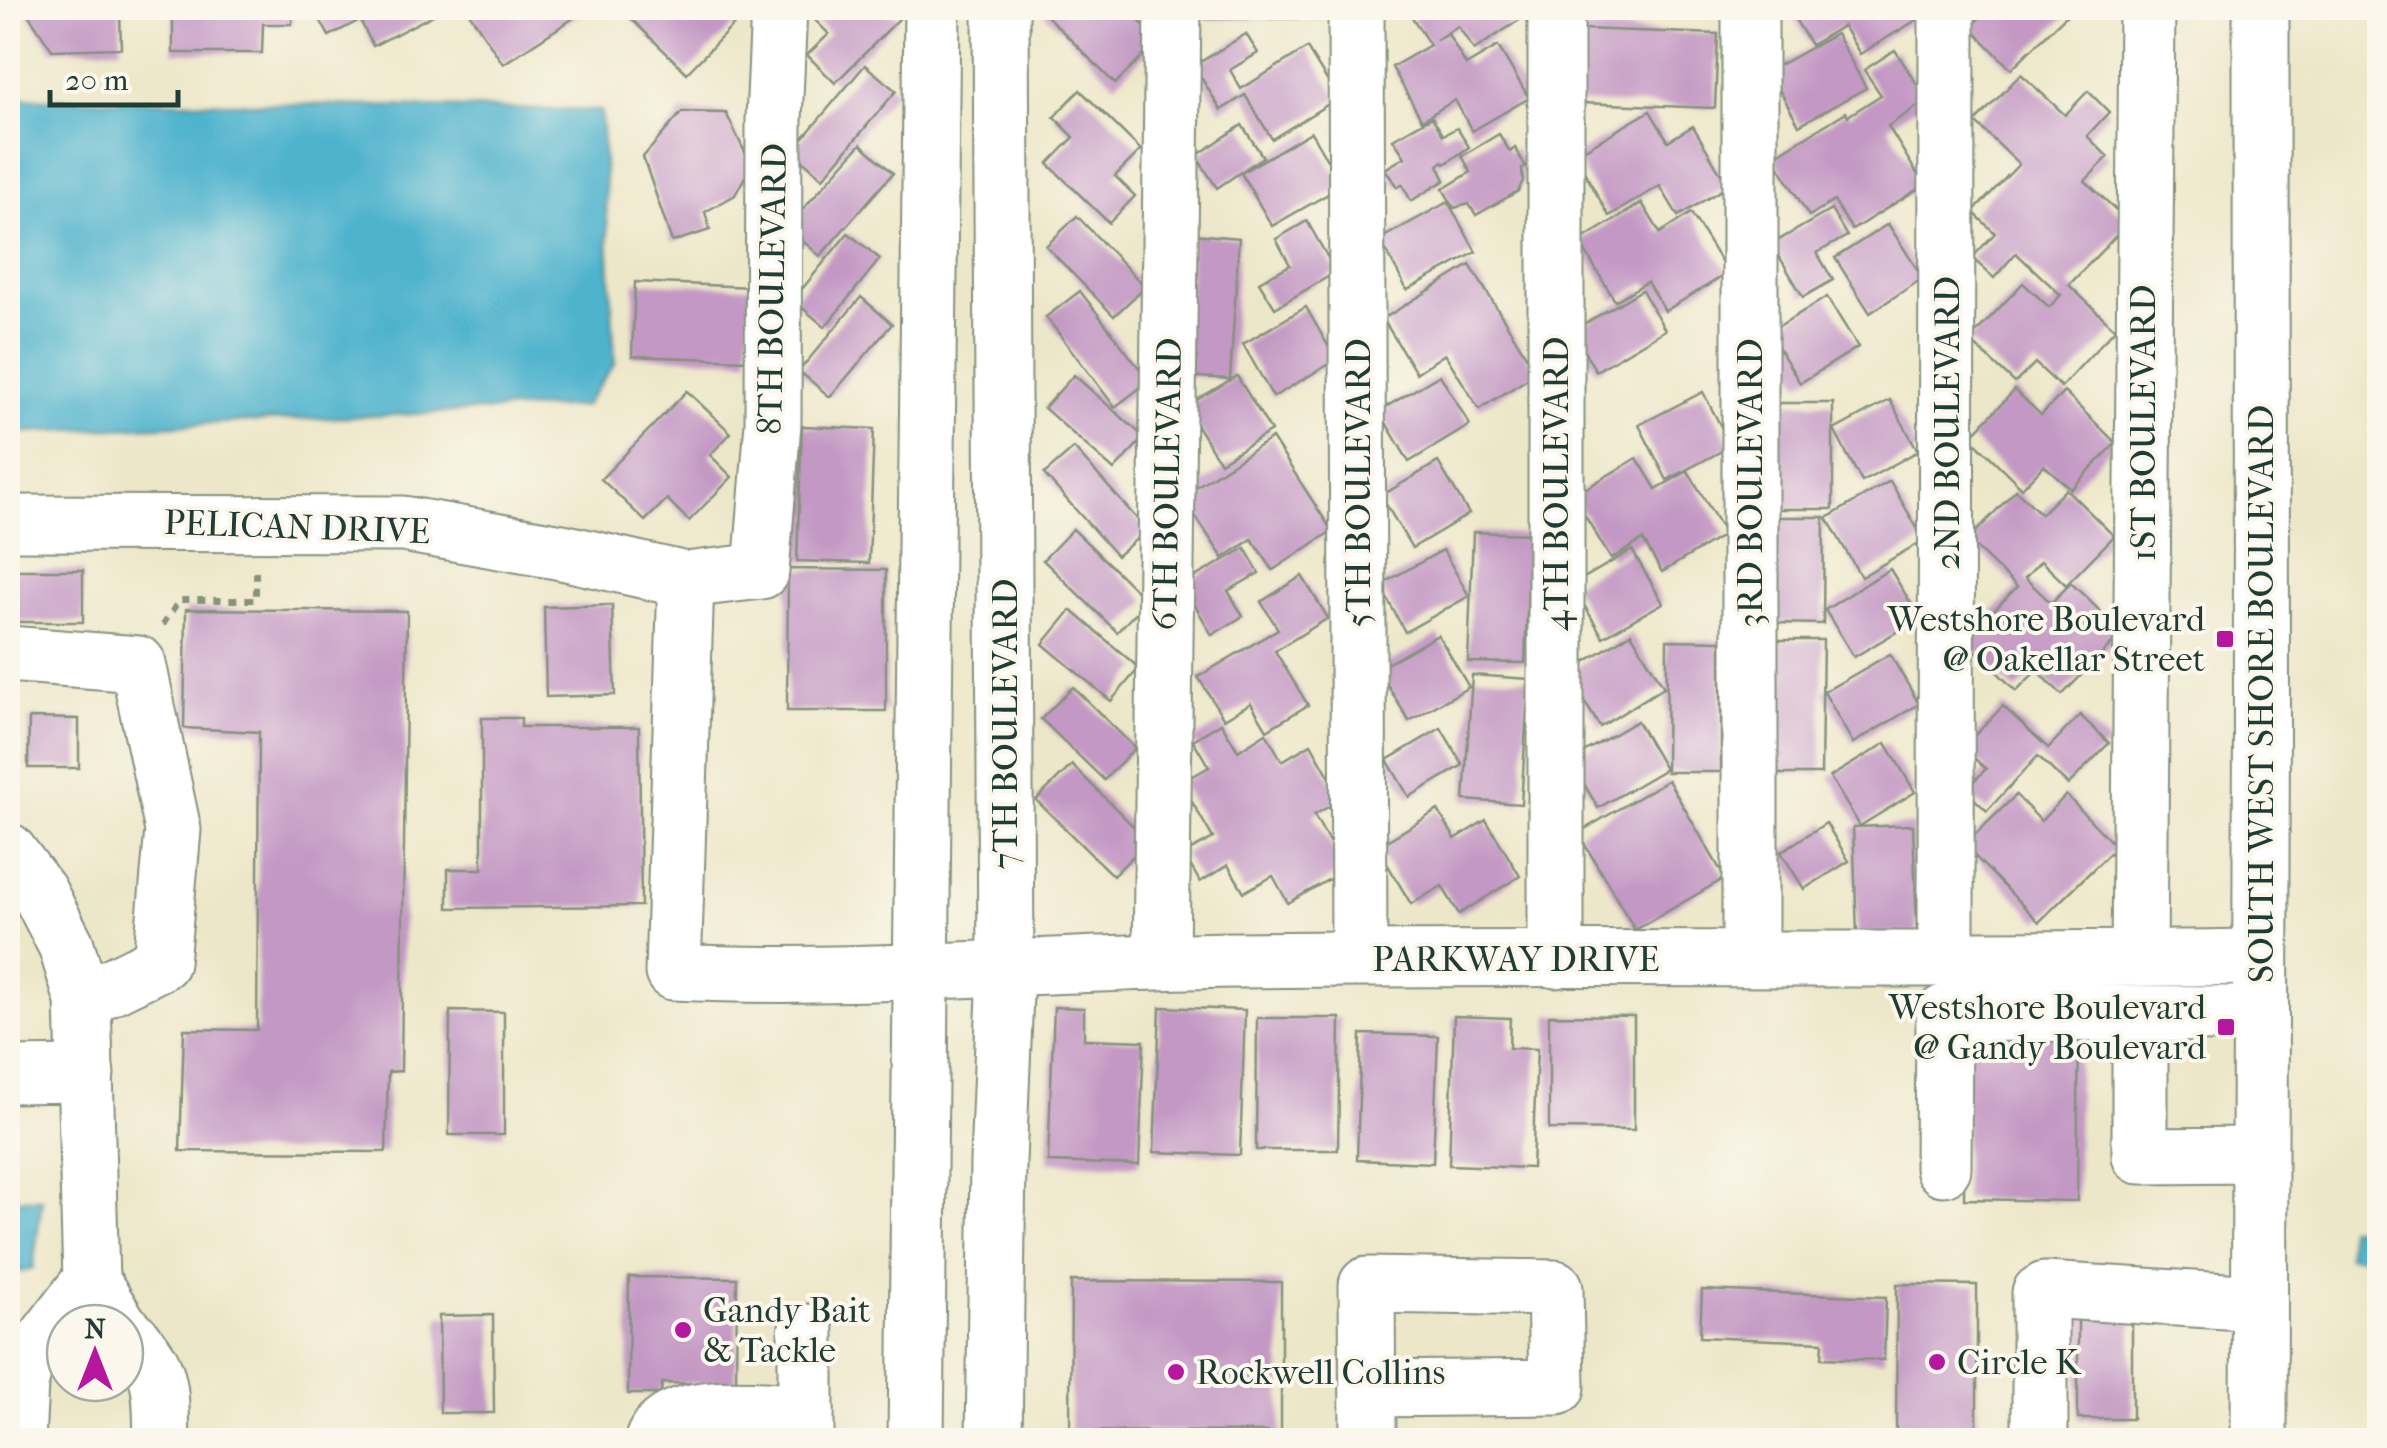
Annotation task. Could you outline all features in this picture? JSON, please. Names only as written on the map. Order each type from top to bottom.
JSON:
[{"type":"street","name":"8TH BOULEVARD","points":[[761,570],[773,422],[774,120],[779,8]]},
{"type":"street","points":[[916,1440],[932,8]]},
{"type":"street","name":"7TH BOULEVARD","points":[[994,1440],[998,1162],[1006,970],[1001,8]]},
{"type":"street","name":"6TH BOULEVARD","points":[[1161,960],[1174,8]]},
{"type":"street","name":"5TH BOULEVARD","points":[[1356,8],[1359,958]]},
{"type":"street","name":"4TH BOULEVARD","points":[[1556,8],[1556,960]]},
{"type":"street","name":"3RD BOULEVARD","points":[[1750,8],[1750,958]]},
{"type":"street","name":"2ND BOULEVARD","points":[[1946,958],[1948,8]]},
{"type":"street","name":"1ST BOULEVARD","points":[[2139,958],[2146,8]]},
{"type":"street","name":"SOUTH WEST SHORE BOULEVARD","points":[[2258,1440],[2264,698],[2261,8]]},
{"type":"street","name":"PELICAN DRIVE","points":[[8,523],[403,524],[562,552],[686,580],[761,570]]},
{"type":"street","name":"PARKWAY DRIVE","points":[[686,580],[673,972],[773,977],[1006,970],[1161,960],[1359,958],[2259,957]]},
{"type":"street","points":[[8,654],[138,664],[173,830],[161,962],[83,1000]]},
{"type":"street","points":[[8,852],[39,892],[66,946],[83,1000],[104,1301],[25,1366],[20,1384],[17,1440]]},
{"type":"street","points":[[1942,1168],[1944,1013],[2259,1014]]},
{"type":"street","points":[[2140,1014],[2140,1156],[2259,1155]]},
{"type":"street","points":[[8,1076],[86,1074]]},
{"type":"street","points":[[919,1158],[998,1162]]},
{"type":"street","points":[[2040,1440],[2040,1292],[2259,1303]]},
{"type":"street","points":[[653,1440],[665,1423],[694,1412],[724,1407],[806,1426],[806,1332]]},
{"type":"street","points":[[145,1350],[160,1384],[162,1440]]},
{"type":"path","points":[[138,664],[179,600],[256,600],[258,573],[241,568]]},
{"type":"water","points":[[8,98],[601,111],[615,363],[584,406],[8,433]]},
{"type":"water","points":[[8,1199],[42,1199],[33,1268],[8,1275]]},
{"type":"water","points":[[2348,1228],[2379,1228],[2379,1257],[2348,1256]]},
{"type":"building","points":[[24,8],[130,8],[120,13],[121,48],[52,50]]},
{"type":"building","points":[[173,8],[293,8],[292,24],[263,24],[262,53],[173,53]]},
{"type":"building","points":[[314,8],[431,8],[435,14],[373,46],[360,20],[329,36]]},
{"type":"building","points":[[466,8],[580,8],[583,12],[503,64]]},
{"type":"building","points":[[620,8],[737,8],[744,14],[687,73]]},
{"type":"building","points":[[803,8],[888,8],[899,19],[835,83],[807,55],[829,34]]},
{"type":"building","points":[[1142,8],[1134,16],[1159,40],[1115,84],[1041,10]]},
{"type":"building","points":[[1206,8],[1324,8],[1324,18],[1206,19]]},
{"type":"building","points":[[1406,8],[1526,8],[1530,13],[1474,50],[1458,26],[1436,40],[1448,34],[1466,65],[1498,46],[1529,98],[1472,131],[1455,100],[1422,120],[1392,67],[1430,45]]},
{"type":"building","points":[[1788,8],[1918,8],[1923,16],[1860,54],[1843,26],[1811,45]]},
{"type":"building","points":[[1990,8],[2072,10],[2011,69],[1970,27]]},
{"type":"building","points":[[1582,29],[1718,34],[1715,108],[1580,103]]},
{"type":"building","points":[[1246,34],[1258,53],[1230,70],[1241,89],[1307,48],[1338,98],[1272,139],[1245,95],[1221,110],[1194,66]]},
{"type":"building","points":[[1836,34],[1866,88],[1799,125],[1769,71]]},
{"type":"building","points":[[1895,50],[1927,100],[1888,126],[1924,185],[1852,230],[1834,201],[1809,216],[1773,157],[1881,95],[1864,70]]},
{"type":"building","points":[[865,65],[896,91],[823,178],[792,151]]},
{"type":"building","points":[[2021,74],[2065,115],[2088,91],[2109,112],[2087,136],[2108,157],[2085,181],[2129,222],[2069,285],[2115,329],[2061,387],[2035,363],[2015,383],[1969,340],[2023,283],[2049,307],[2061,295],[2016,253],[1994,278],[1972,258],[1995,233],[1973,212],[2019,164],[1975,122]]},
{"type":"building","points":[[1080,90],[1141,150],[1115,176],[1135,196],[1109,223],[1048,164],[1074,137],[1054,117]]},
{"type":"building","points":[[1650,111],[1668,141],[1693,126],[1728,186],[1678,216],[1660,186],[1609,216],[1575,155]]},
{"type":"building","points":[[682,112],[726,113],[751,165],[735,195],[705,212],[710,230],[672,242],[643,157]]},
{"type":"building","points":[[1432,117],[1443,135],[1457,128],[1469,147],[1438,165],[1445,180],[1411,201],[1402,184],[1397,187],[1385,169],[1405,157],[1393,139]]},
{"type":"building","points":[[1242,125],[1263,157],[1217,188],[1196,156]]},
{"type":"building","points":[[1311,132],[1342,186],[1272,226],[1241,173]]},
{"type":"building","points":[[1499,134],[1510,152],[1515,148],[1526,167],[1522,169],[1523,181],[1518,191],[1476,215],[1469,204],[1454,208],[1443,189],[1471,172],[1462,156]]},
{"type":"building","points":[[861,144],[893,173],[820,256],[787,227]]},
{"type":"building","points":[[1448,202],[1476,252],[1407,290],[1380,239]]},
{"type":"building","points":[[1642,203],[1660,233],[1691,213],[1728,273],[1665,311],[1647,282],[1615,301],[1579,241]]},
{"type":"building","points":[[1831,210],[1847,236],[1817,253],[1833,280],[1803,297],[1772,244]]},
{"type":"building","points":[[1077,216],[1145,287],[1114,316],[1046,246]]},
{"type":"building","points":[[1307,221],[1336,272],[1275,308],[1259,282],[1290,265],[1276,239]]},
{"type":"building","points":[[1888,224],[1923,278],[1870,313],[1835,258]]},
{"type":"building","points":[[848,233],[880,259],[825,327],[793,300]]},
{"type":"building","points":[[1192,234],[1239,238],[1230,379],[1183,376]]},
{"type":"building","points":[[1470,265],[1537,373],[1479,409],[1445,354],[1416,373],[1383,319]]},
{"type":"building","points":[[635,282],[751,287],[748,360],[632,356]]},
{"type":"building","points":[[1642,290],[1665,330],[1596,371],[1572,331]]},
{"type":"building","points":[[1080,291],[1149,381],[1115,407],[1046,317]]},
{"type":"building","points":[[861,297],[892,324],[830,397],[799,371]]},
{"type":"building","points":[[1827,297],[1858,347],[1800,383],[1769,332]]},
{"type":"building","points":[[1306,307],[1336,360],[1273,397],[1243,344]]},
{"type":"building","points":[[1074,375],[1144,437],[1114,470],[1044,408]]},
{"type":"building","points":[[1440,375],[1470,425],[1409,462],[1379,411]]},
{"type":"building","points":[[1237,376],[1271,431],[1220,462],[1185,407]]},
{"type":"building","points":[[2015,390],[2041,415],[2064,392],[2116,443],[2071,489],[2044,465],[2022,488],[1970,437]]},
{"type":"building","points":[[687,391],[731,433],[710,455],[732,477],[689,521],[667,499],[645,521],[601,479]]},
{"type":"building","points":[[1703,392],[1731,446],[1667,480],[1639,425]]},
{"type":"building","points":[[1890,400],[1918,451],[1862,482],[1834,430]]},
{"type":"building","points":[[1774,403],[1833,403],[1833,509],[1774,509]]},
{"type":"building","points":[[802,426],[874,429],[869,563],[797,561]]},
{"type":"building","points":[[1272,438],[1332,531],[1273,570],[1252,539],[1223,558],[1182,496]]},
{"type":"building","points":[[1074,448],[1147,530],[1117,556],[1044,474]]},
{"type":"building","points":[[1637,458],[1656,489],[1688,471],[1725,534],[1662,572],[1643,540],[1611,559],[1573,496]]},
{"type":"building","points":[[1438,462],[1469,514],[1412,548],[1381,496]]},
{"type":"building","points":[[1890,481],[1924,540],[1861,577],[1827,518]]},
{"type":"building","points":[[2066,489],[2114,536],[2066,585],[2041,561],[2025,578],[2051,603],[2071,583],[2123,633],[2062,695],[2037,670],[2016,691],[1965,640],[2017,587],[1968,540],[2016,490],[2041,514]]},
{"type":"building","points":[[1776,517],[1824,517],[1823,624],[1776,623]]},
{"type":"building","points":[[1073,529],[1147,601],[1117,632],[1043,560]]},
{"type":"building","points":[[1473,532],[1530,534],[1525,663],[1468,662]]},
{"type":"building","points":[[1245,548],[1259,573],[1228,591],[1243,616],[1212,635],[1183,584]]},
{"type":"building","points":[[1443,550],[1469,596],[1405,632],[1380,585]]},
{"type":"building","points":[[1632,550],[1663,603],[1603,637],[1572,585]]},
{"type":"building","points":[[788,569],[886,570],[886,711],[787,711]]},
{"type":"building","points":[[1890,569],[1920,618],[1854,657],[1825,610]]},
{"type":"building","points":[[8,570],[83,570],[83,622],[8,622]]},
{"type":"building","points":[[1302,576],[1328,618],[1275,651],[1308,705],[1267,730],[1251,703],[1224,719],[1198,677],[1278,629],[1261,602]]},
{"type":"building","points":[[612,605],[615,695],[546,697],[544,607]]},
{"type":"building","points":[[186,609],[407,611],[401,1071],[388,1072],[386,1152],[180,1151],[184,1029],[257,1030],[259,732],[184,728]]},
{"type":"building","points":[[1071,610],[1139,668],[1111,701],[1043,644]]},
{"type":"building","points":[[1631,633],[1664,687],[1600,727],[1567,673]]},
{"type":"building","points":[[1438,635],[1469,687],[1409,721],[1378,669]]},
{"type":"building","points":[[1667,640],[1721,641],[1721,772],[1666,772]]},
{"type":"building","points":[[1774,640],[1823,640],[1821,774],[1773,774]]},
{"type":"building","points":[[1890,654],[1919,704],[1853,743],[1824,692]]},
{"type":"building","points":[[1472,675],[1529,679],[1521,804],[1464,800]]},
{"type":"building","points":[[1073,687],[1135,748],[1104,780],[1041,719]]},
{"type":"building","points":[[2003,706],[2048,748],[2080,715],[2109,743],[2068,785],[2038,756],[1987,811],[1965,790],[1986,769],[1963,748]]},
{"type":"building","points":[[29,718],[79,719],[79,768],[28,768]]},
{"type":"building","points":[[482,718],[521,718],[521,727],[639,727],[641,906],[448,908],[448,869],[482,869]]},
{"type":"building","points":[[1637,721],[1665,769],[1598,808],[1570,760]]},
{"type":"building","points":[[1221,723],[1238,751],[1266,733],[1282,761],[1311,744],[1342,799],[1314,815],[1345,870],[1288,903],[1273,876],[1244,892],[1228,865],[1200,882],[1184,854],[1213,838],[1181,783],[1209,767],[1193,740]]},
{"type":"building","points":[[1441,728],[1463,765],[1409,797],[1387,760]]},
{"type":"building","points":[[1886,743],[1915,792],[1860,826],[1830,777]]},
{"type":"building","points":[[1072,765],[1148,841],[1113,876],[1036,800]]},
{"type":"building","points":[[1668,780],[1725,878],[1635,930],[1578,833]]},
{"type":"building","points":[[2016,795],[2041,821],[2066,795],[2116,847],[2039,922],[1964,845]]},
{"type":"building","points":[[1438,810],[1455,839],[1486,820],[1520,876],[1459,914],[1442,886],[1411,904],[1377,847]]},
{"type":"building","points":[[1826,823],[1849,861],[1804,889],[1781,852]]},
{"type":"building","points":[[1913,825],[1917,932],[1857,934],[1853,827]]},
{"type":"building","points":[[1054,1007],[1084,1008],[1084,1039],[1144,1041],[1139,1165],[1048,1162]]},
{"type":"building","points":[[1160,1007],[1245,1010],[1240,1155],[1154,1152]]},
{"type":"building","points":[[450,1011],[504,1012],[504,1135],[449,1135]]},
{"type":"building","points":[[1549,1015],[1634,1016],[1634,1130],[1549,1129]]},
{"type":"building","points":[[1454,1016],[1510,1018],[1509,1048],[1537,1049],[1532,1168],[1449,1165]]},
{"type":"building","points":[[1966,1017],[2079,1019],[2077,1201],[1964,1199]]},
{"type":"building","points":[[1257,1018],[1340,1018],[1338,1150],[1256,1150]]},
{"type":"building","points":[[1361,1034],[1438,1036],[1433,1163],[1357,1160]]},
{"type":"building","name":"Gandy Bait & Tackle","points":[[629,1277],[737,1278],[736,1384],[662,1383],[661,1394],[628,1394]]},
{"type":"building","name":"Rockwell Collins","points":[[1071,1281],[1281,1282],[1281,1432],[1070,1431]]},
{"type":"building","name":"Circle K","points":[[1897,1284],[1977,1285],[1977,1440],[1896,1440]]},
{"type":"building","points":[[1702,1290],[1886,1297],[1884,1360],[1822,1358],[1823,1342],[1700,1337]]},
{"type":"building","name":"Circle K","points":[[2078,1313],[2132,1313],[2132,1419],[2078,1419]]},
{"type":"building","points":[[493,1315],[494,1413],[440,1413],[439,1316]]},
{"type":"place","name":"Westshore Boulevard @ Oakellar Street","points":[[2225,639]]},
{"type":"place","name":"Westshore Boulevard @ Gandy Boulevard","points":[[2226,1027]]},
{"type":"place","name":"Gandy Bait & Tackle","points":[[683,1330]]},
{"type":"place","name":"Circle K","points":[[1937,1362]]},
{"type":"place","name":"Rockwell Collins","points":[[1176,1372]]}]
